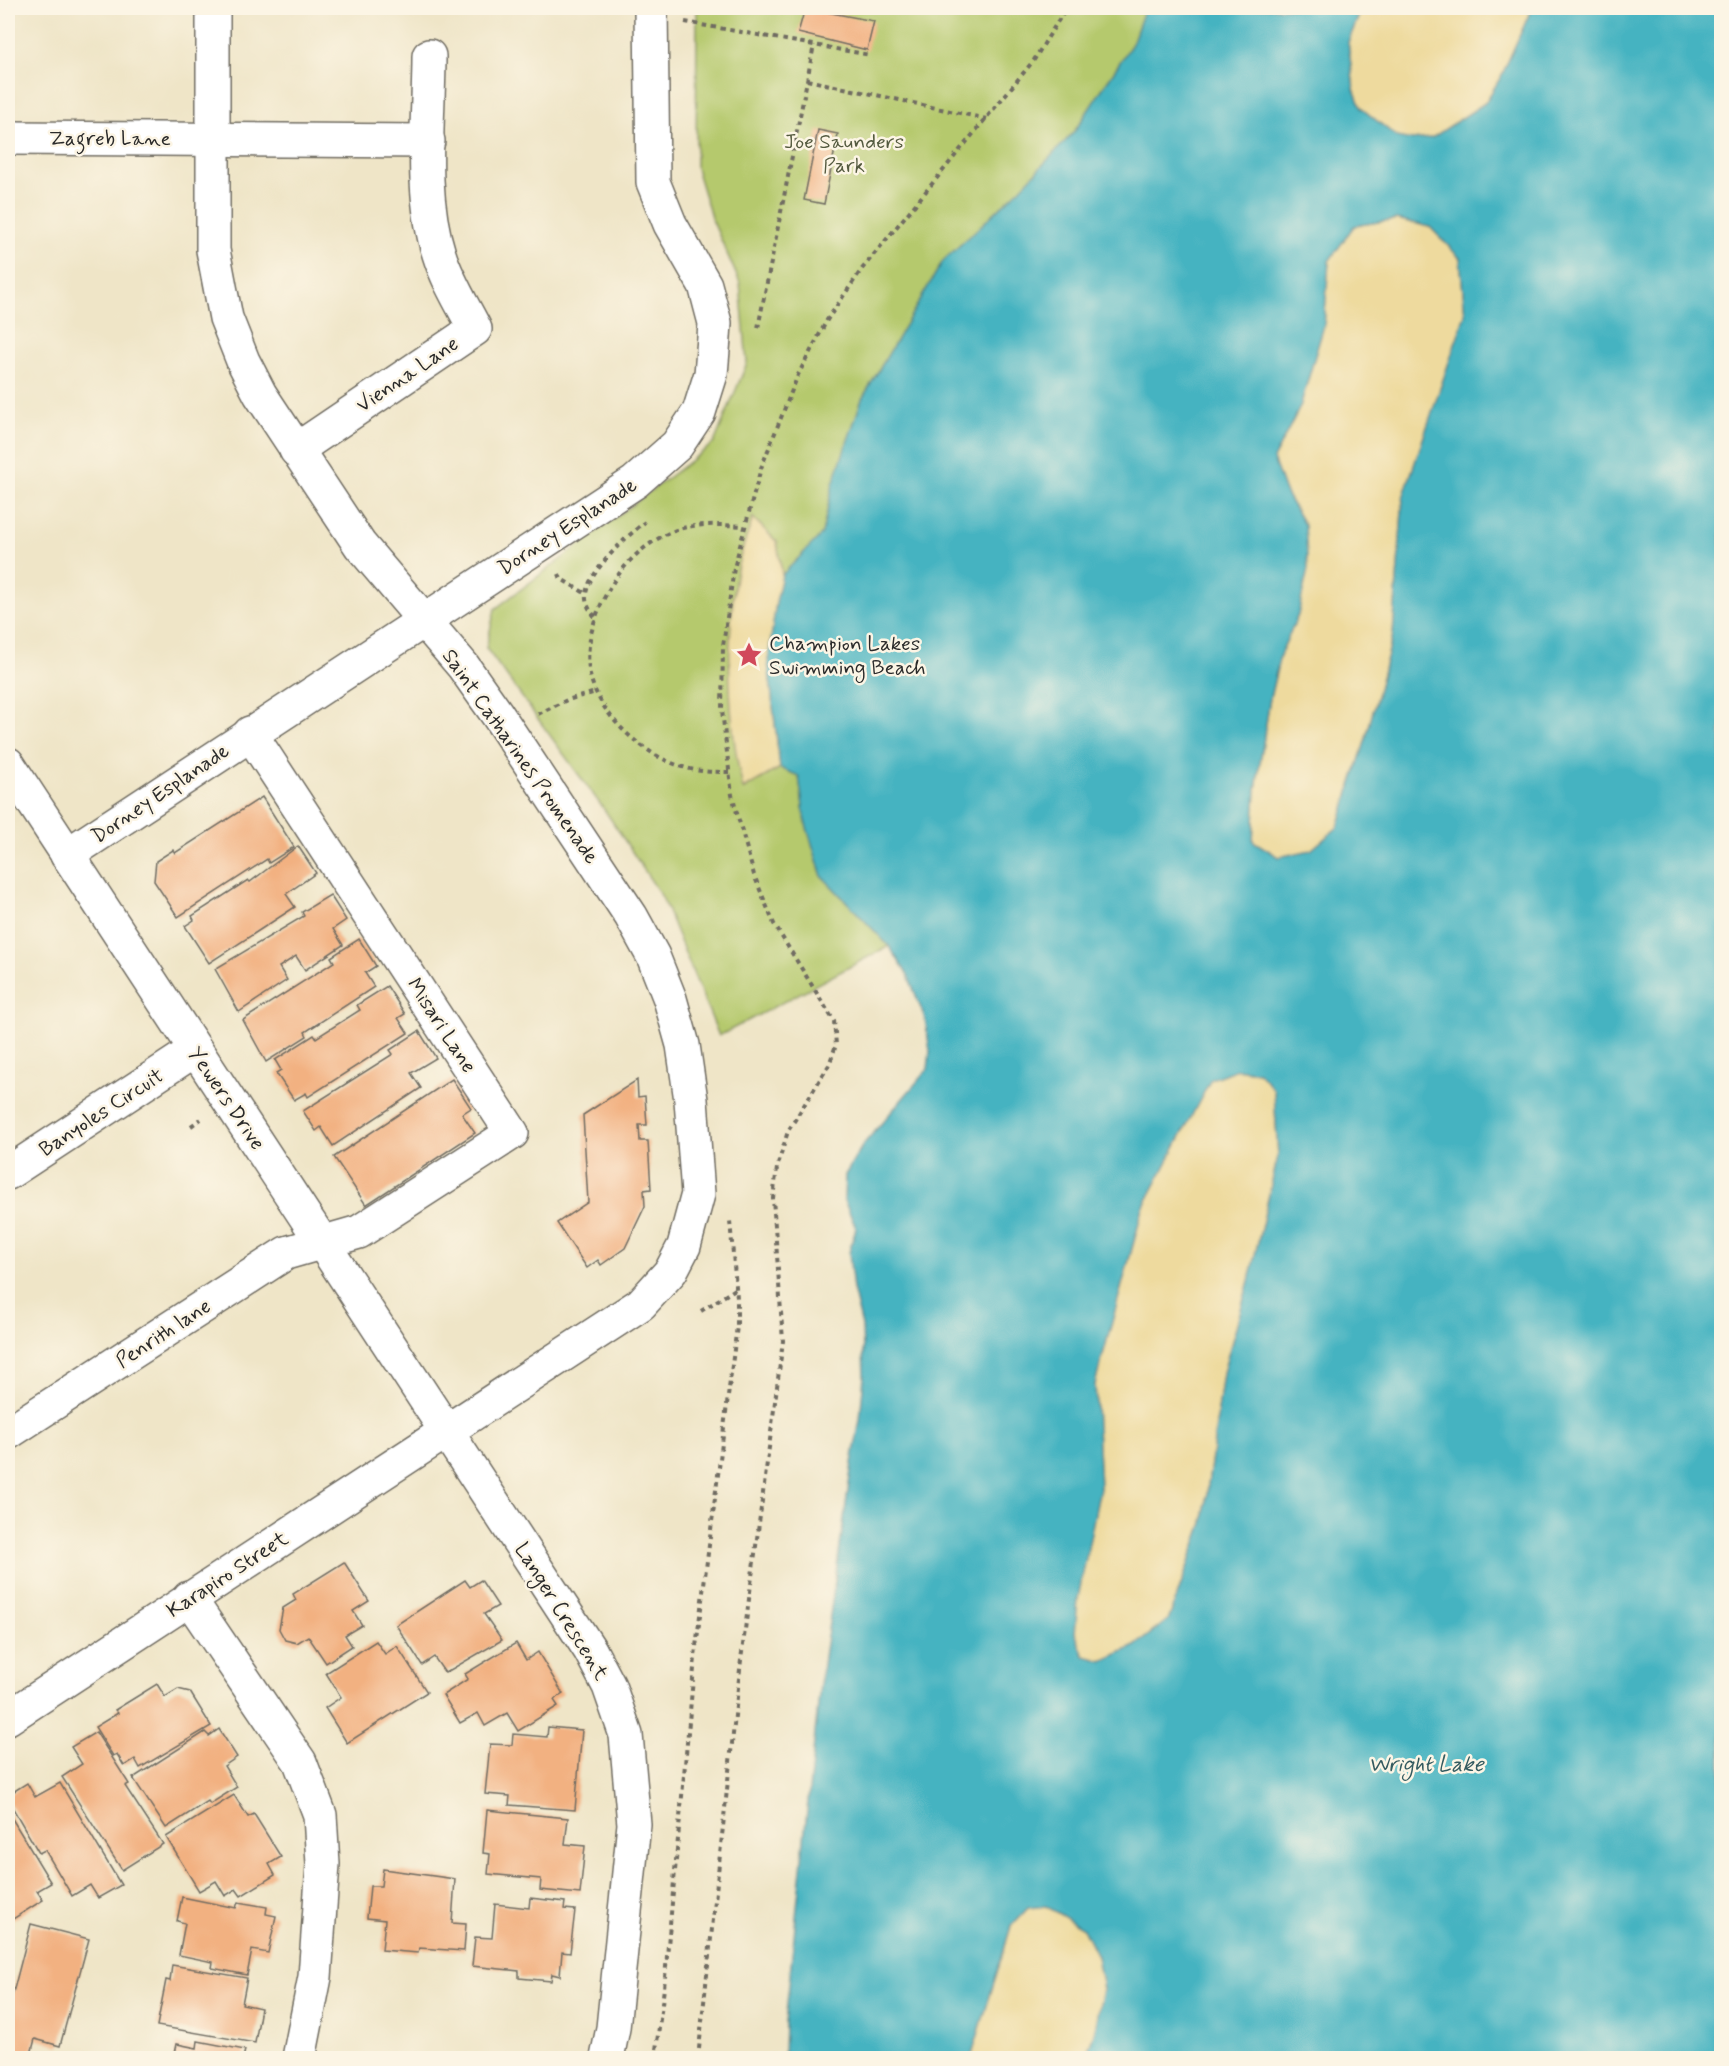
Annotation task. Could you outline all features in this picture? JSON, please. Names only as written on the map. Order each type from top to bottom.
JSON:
[{"type":"street","name":"Saint Catharines Promenade","points":[[213,8],[213,250],[226,318],[250,376],[296,450],[360,545],[463,666],[631,916],[653,956],[670,999],[683,1046],[698,1162],[698,1194],[693,1222],[671,1271],[654,1292],[627,1314],[447,1432]]},
{"type":"street","name":"Dorney Esplanade","points":[[67,855],[659,464],[689,430],[706,394],[713,356],[715,323],[697,268],[664,212],[653,182],[651,8]]},
{"type":"street","name":"Vienna Lane","points":[[296,450],[474,329],[439,254],[432,226],[428,186],[429,56]]},
{"type":"street","name":"Zagreb Lane","points":[[8,138],[212,139]]},
{"type":"street","points":[[212,139],[428,141]]},
{"type":"street","name":"Misari Lane","points":[[250,733],[512,1133],[359,1232],[322,1242]]},
{"type":"street","name":"Yewers Drive","points":[[8,764],[447,1432]]},
{"type":"street","name":"Banyoles Circuit","points":[[8,1173],[195,1050]]},
{"type":"street","name":"Penrith lane","points":[[8,1433],[286,1253],[322,1242]]},
{"type":"street","name":"Karapiro Street","points":[[8,1718],[447,1432]]},
{"type":"street","name":"Langer Crescent","points":[[447,1432],[590,1650],[609,1686],[626,1735],[634,1824],[613,2028],[607,2058]]},
{"type":"street","points":[[189,1598],[300,1762],[311,1785],[320,1815],[323,1864],[315,1977],[299,2058]]},
{"type":"path","points":[[698,2058],[741,1660],[783,1341],[773,1198],[777,1168],[788,1131],[829,1065],[836,1045],[834,1021],[774,924],[754,875],[729,772],[722,710],[723,646],[729,591],[743,525],[761,468],[794,385],[827,320],[862,269],[1034,60],[1066,8]]},
{"type":"path","points":[[684,22],[870,55]]},
{"type":"path","points":[[758,328],[814,45]]},
{"type":"path","points":[[807,80],[987,119]]},
{"type":"path","points":[[595,617],[587,606],[585,593],[622,541],[645,522]]},
{"type":"path","points":[[729,772],[682,767],[653,754],[621,730],[596,692],[590,676],[590,646],[595,617],[618,573],[652,542],[679,530],[703,525],[743,525]]},
{"type":"path","points":[[558,569],[561,579],[585,593]]},
{"type":"path","points":[[535,716],[567,700],[596,692]]},
{"type":"path","points":[[655,2058],[664,1988],[696,1647],[733,1357],[737,1288],[729,1218]]},
{"type":"path","points":[[701,1311],[737,1288]]},
{"type":"green space","name":"Joe Saunders Park","points":[[697,8],[1145,8],[1132,44],[1074,132],[1020,189],[943,261],[862,399],[833,484],[822,534],[782,575],[777,542],[753,518],[736,573],[730,649],[744,789],[780,768],[799,776],[805,821],[822,876],[889,946],[719,1036],[662,897],[606,812],[486,648],[495,609],[714,443],[747,363],[740,283],[711,217],[696,168]]},
{"type":"sand","points":[[1362,8],[1532,8],[1501,77],[1485,103],[1432,138],[1412,140],[1397,137],[1361,108],[1354,89],[1348,42]]},
{"type":"sand","points":[[1397,219],[1430,227],[1460,258],[1465,315],[1403,498],[1393,635],[1365,742],[1338,827],[1311,850],[1279,857],[1253,841],[1256,789],[1270,698],[1280,655],[1298,615],[1305,526],[1285,492],[1273,459],[1300,407],[1324,325],[1329,261],[1353,226]]},
{"type":"sand","name":"Champion Lakes Swimming Beach","points":[[753,518],[777,542],[782,575],[768,661],[780,768],[743,789],[731,710],[731,628],[736,575]]},
{"type":"sand","points":[[1237,1069],[1259,1072],[1274,1090],[1278,1156],[1249,1281],[1223,1373],[1203,1523],[1169,1619],[1135,1646],[1102,1661],[1084,1656],[1075,1633],[1077,1598],[1100,1488],[1095,1384],[1143,1208],[1211,1079]]},
{"type":"sand","points":[[1046,1906],[1083,1928],[1097,1956],[1103,1989],[1095,2031],[1085,2058],[971,2058],[1011,1926],[1028,1908]]},
{"type":"water","name":"Wright Lake","points":[[1145,8],[1362,8],[1348,42],[1354,89],[1361,108],[1397,137],[1412,140],[1432,138],[1485,103],[1501,77],[1532,8],[1721,8],[1721,2058],[1085,2058],[1095,2031],[1103,1989],[1097,1956],[1083,1928],[1046,1906],[1028,1908],[1011,1926],[971,2058],[784,2058],[785,2023],[820,1685],[860,1420],[864,1376],[862,1326],[853,1289],[849,1253],[856,1228],[844,1200],[845,1175],[863,1145],[928,1069],[930,1051],[925,1019],[908,975],[889,946],[822,876],[805,821],[799,776],[780,768],[768,661],[776,602],[782,575],[822,534],[833,484],[862,399],[943,261],[1020,189],[1074,132],[1132,44]],"holes":[[[1397,219],[1430,227],[1460,258],[1465,315],[1403,498],[1393,635],[1365,742],[1338,827],[1311,850],[1279,857],[1253,841],[1256,789],[1270,698],[1280,655],[1298,615],[1308,569],[1305,526],[1285,492],[1273,459],[1300,407],[1324,325],[1329,261],[1354,226]],[[1237,1069],[1259,1072],[1274,1090],[1278,1156],[1249,1281],[1223,1373],[1203,1523],[1169,1619],[1135,1646],[1102,1661],[1084,1656],[1075,1633],[1078,1598],[1100,1488],[1095,1384],[1143,1208],[1211,1079]]]},
{"type":"building","points":[[805,8],[874,21],[867,50],[798,33]]},
{"type":"building","points":[[818,130],[838,134],[824,204],[804,200]]},
{"type":"building","points":[[262,797],[294,847],[269,863],[267,859],[178,917],[154,881],[156,861],[173,850],[175,853]]},
{"type":"building","points":[[298,846],[316,873],[286,894],[295,907],[209,963],[185,926],[194,920],[192,916],[248,880],[250,882]]},
{"type":"building","points":[[330,895],[346,920],[333,929],[343,945],[305,970],[296,956],[279,967],[287,980],[239,1012],[215,969],[304,916],[302,912]]},
{"type":"building","points":[[359,939],[376,966],[365,973],[374,987],[305,1032],[307,1036],[266,1062],[243,1020],[334,962],[331,957]]},
{"type":"building","points":[[387,986],[405,1014],[398,1018],[408,1033],[308,1097],[306,1093],[294,1100],[276,1073],[281,1070],[275,1060],[314,1035],[316,1038],[360,1010],[357,1005]]},
{"type":"building","points":[[419,1031],[436,1058],[411,1073],[421,1088],[333,1146],[321,1127],[316,1131],[303,1111],[393,1054],[390,1050]]},
{"type":"building","points":[[452,1079],[471,1108],[462,1114],[475,1133],[366,1205],[334,1157]]},
{"type":"building","points":[[637,1080],[638,1097],[645,1096],[647,1125],[639,1125],[640,1141],[648,1141],[651,1189],[644,1190],[645,1206],[625,1248],[601,1265],[598,1260],[587,1268],[557,1223],[588,1202],[583,1115]]},
{"type":"building","points":[[344,1562],[369,1601],[353,1611],[362,1625],[345,1635],[352,1646],[326,1663],[308,1636],[297,1643],[285,1640],[279,1629],[283,1608],[296,1600],[293,1594]]},
{"type":"building","points":[[465,1580],[470,1587],[481,1580],[498,1606],[484,1614],[502,1640],[445,1673],[434,1657],[422,1665],[396,1625]]},
{"type":"building","points":[[376,1641],[385,1654],[397,1646],[427,1692],[347,1743],[325,1708],[341,1697],[326,1673]]},
{"type":"building","points":[[516,1643],[526,1660],[538,1652],[563,1694],[554,1700],[558,1706],[518,1731],[507,1713],[485,1726],[478,1713],[460,1723],[443,1695],[468,1679],[465,1674]]},
{"type":"building","points":[[157,1684],[165,1697],[178,1689],[190,1692],[211,1726],[140,1768],[135,1759],[124,1766],[117,1754],[113,1756],[95,1727],[118,1713],[115,1710]]},
{"type":"building","points":[[548,1727],[582,1730],[575,1810],[509,1805],[510,1796],[485,1794],[490,1744],[512,1745],[513,1734],[547,1737]]},
{"type":"building","points":[[219,1729],[237,1757],[224,1766],[237,1787],[210,1804],[208,1801],[166,1828],[133,1778],[205,1732],[209,1736]]},
{"type":"building","points":[[96,1732],[129,1784],[125,1786],[163,1844],[122,1870],[62,1777],[82,1764],[71,1747]]},
{"type":"building","points":[[27,1783],[35,1797],[60,1783],[121,1885],[98,1898],[90,1885],[72,1896],[45,1850],[39,1853],[8,1800],[8,1795]]},
{"type":"building","points":[[234,1795],[248,1817],[254,1814],[281,1857],[269,1864],[275,1875],[241,1896],[236,1889],[225,1896],[216,1881],[199,1891],[166,1837]]},
{"type":"building","points":[[487,1810],[568,1818],[565,1844],[585,1846],[580,1894],[540,1890],[541,1879],[488,1874],[490,1854],[483,1853]]},
{"type":"building","points":[[8,1812],[51,1883],[37,1891],[43,1900],[13,1919],[8,1910]]},
{"type":"building","points":[[383,1869],[455,1879],[452,1923],[466,1924],[464,1951],[419,1948],[418,1953],[382,1950],[385,1920],[367,1918],[370,1886],[381,1886]]},
{"type":"building","points":[[182,1897],[236,1908],[238,1902],[267,1907],[266,1914],[276,1916],[268,1953],[252,1950],[247,1975],[212,1968],[213,1962],[179,1955],[185,1923],[177,1921]]},
{"type":"building","points":[[530,1898],[565,1902],[564,1909],[575,1910],[570,1953],[562,1952],[560,1976],[552,1974],[551,1981],[519,1978],[519,1971],[472,1966],[475,1937],[492,1938],[495,1904],[529,1908]]},
{"type":"building","points":[[31,1924],[89,1939],[60,2046],[35,2039],[30,2058],[24,2058],[8,2054],[8,2012]]},
{"type":"building","points":[[172,1965],[247,1978],[242,2004],[261,2008],[255,2043],[157,2026],[166,1980],[170,1981]]},
{"type":"building","points":[[198,2041],[245,2050],[243,2058],[174,2058],[177,2044],[197,2048]]},
{"type":"place","name":"Champion Lakes Swimming Beach","points":[[749,655]]}]
